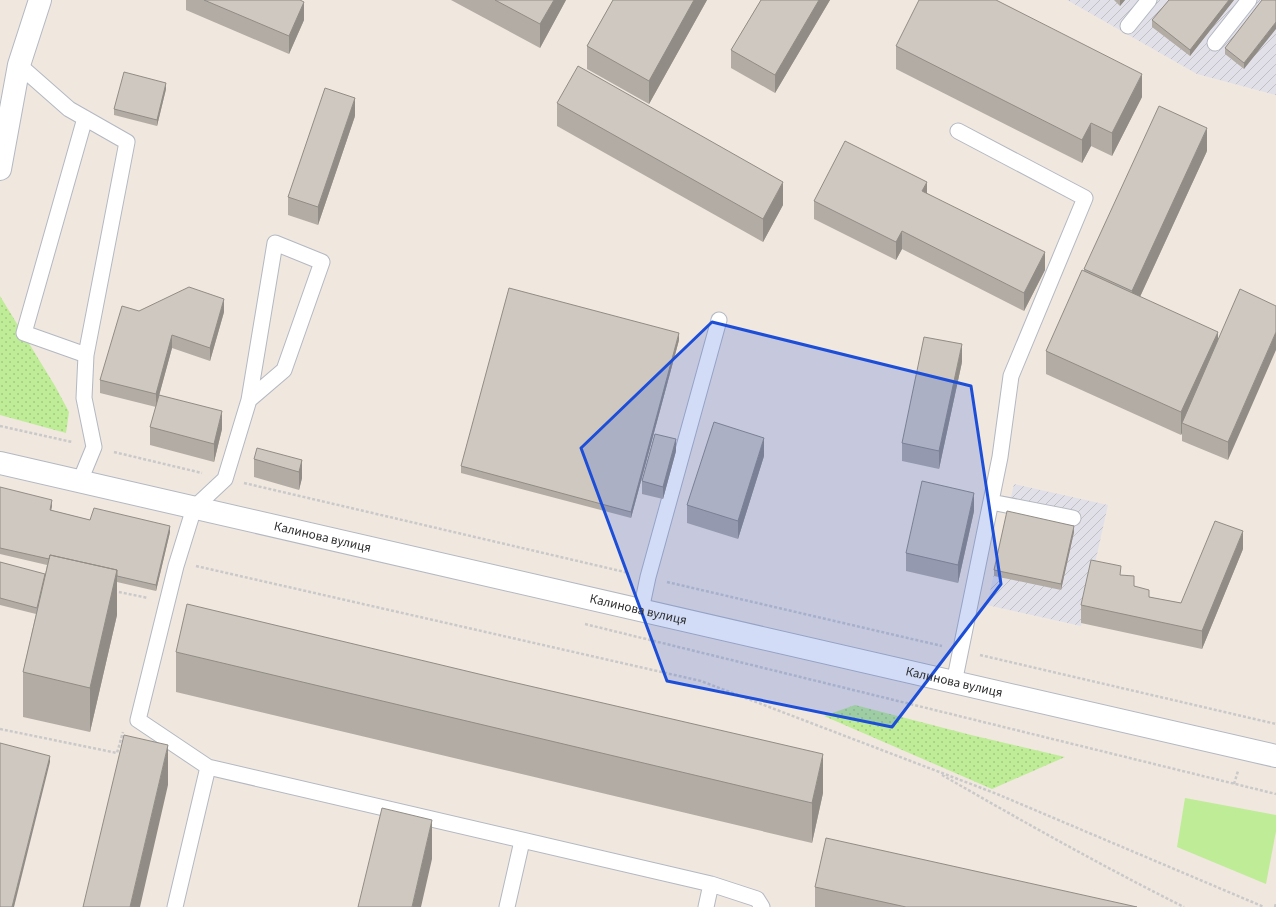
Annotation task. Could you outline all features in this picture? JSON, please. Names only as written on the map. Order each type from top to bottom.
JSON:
[{"type":"main road","points":[[0,169],[19,64],[40,0]]},
{"type":"main road","name":"Калинова вулиця","points":[[0,462],[194,508],[1276,756]]},
{"type":"lane","points":[[1128,26],[1149,0]]},
{"type":"lane","points":[[1215,43],[1249,0]]},
{"type":"lane","points":[[19,64],[69,109],[127,142],[86,355],[84,398],[94,447],[80,481]]},
{"type":"lane","points":[[85,118],[24,333],[86,355]]},
{"type":"lane","points":[[954,683],[1000,456],[1011,376],[1085,198],[958,131]]},
{"type":"lane","points":[[249,400],[284,370],[322,262],[275,243],[249,400],[225,479],[194,508],[176,566],[138,720],[208,767],[711,884],[757,899],[762,907]]},
{"type":"lane","points":[[641,610],[648,577],[719,320]]},
{"type":"lane","points":[[991,502],[1073,518]]},
{"type":"lane","points":[[175,907],[208,767]]},
{"type":"lane","points":[[507,907],[522,841]]},
{"type":"lane","points":[[706,907],[711,884]]},
{"type":"path","points":[[176,566],[195,565],[701,681],[997,794],[1264,907]]},
{"type":"path","points":[[112,590],[167,602]]},
{"type":"path","points":[[583,623],[1276,794]]},
{"type":"path","points":[[0,729],[117,754],[125,725]]},
{"type":"path","points":[[934,771],[1055,840],[1184,907]]},
{"type":"path","points":[[1275,907],[1276,903]]},
{"type":"highlighted area","points":[[712,322],[971,386],[1001,584],[892,727],[667,681],[581,448]]},
{"type":"shaded area","points":[[1067,0],[1276,0],[1276,95],[1197,74]]},
{"type":"shaded area","points":[[1014,484],[1108,505],[1081,626],[987,605]]},
{"type":"green space","points":[[0,296],[55,386],[69,412],[66,433],[0,415]]},
{"type":"green space","points":[[855,705],[971,735],[1065,757],[992,789],[824,716]]},
{"type":"green space","points":[[1185,798],[1276,815],[1276,831],[1266,884],[1177,847]]},
{"type":"building","points":[[204,0],[300,0],[304,2],[289,36]]},
{"type":"building","points":[[495,0],[554,0],[540,24]]},
{"type":"building","points":[[613,0],[694,0],[649,81],[587,46]]},
{"type":"building","points":[[761,0],[819,0],[775,75],[731,50]]},
{"type":"building","points":[[919,0],[996,0],[1142,74],[1112,133],[1091,123],[1082,140],[896,46]]},
{"type":"building","points":[[1169,0],[1229,0],[1190,50],[1152,20]]},
{"type":"building","points":[[1262,0],[1276,0],[1276,22],[1244,63],[1225,48]]},
{"type":"building","points":[[578,66],[783,182],[763,219],[557,103]]},
{"type":"building","points":[[124,72],[166,83],[157,120],[114,109]]},
{"type":"building","points":[[325,88],[355,98],[318,207],[288,197]]},
{"type":"building","points":[[1159,106],[1207,128],[1132,291],[1084,269]]},
{"type":"building","points":[[845,141],[927,182],[922,191],[1045,252],[1024,293],[902,231],[896,242],[814,201]]},
{"type":"building","points":[[1082,270],[1218,332],[1181,412],[1046,351]]},
{"type":"building","points":[[189,287],[224,299],[210,348],[172,335],[156,394],[100,380],[122,306],[139,311]]},
{"type":"building","points":[[509,288],[679,333],[631,512],[461,466]]},
{"type":"building","points":[[1240,289],[1276,306],[1276,332],[1228,442],[1182,423]]},
{"type":"building","points":[[924,337],[962,344],[939,451],[902,443]]},
{"type":"building","points":[[159,395],[222,411],[214,444],[150,427]]},
{"type":"building","points":[[714,422],[764,438],[738,521],[687,505]]},
{"type":"building","points":[[655,434],[676,439],[663,487],[642,481]]},
{"type":"building","points":[[257,448],[302,460],[299,472],[254,459]]},
{"type":"building","points":[[922,481],[974,493],[958,565],[906,553]]},
{"type":"building","points":[[0,487],[52,500],[50,510],[90,520],[94,508],[170,526],[156,585],[117,576],[117,570],[50,555],[49,559],[0,548]]},
{"type":"building","points":[[1007,511],[1074,526],[1061,584],[994,570]]},
{"type":"building","points":[[1215,521],[1243,531],[1202,631],[1081,605],[1091,560],[1121,566],[1120,575],[1134,576],[1134,586],[1149,590],[1149,597],[1181,603]]},
{"type":"building","points":[[50,555],[117,570],[90,688],[23,672]]},
{"type":"building","points":[[0,562],[45,574],[37,608],[0,598]]},
{"type":"building","points":[[187,604],[508,681],[823,754],[812,803],[176,652]]},
{"type":"building","points":[[124,735],[168,745],[130,907],[83,907]]},
{"type":"building","points":[[0,743],[50,756],[12,907],[0,907]]},
{"type":"building","points":[[382,808],[432,820],[412,907],[358,907]]},
{"type":"building","points":[[826,838],[1137,907],[906,907],[815,887]]}]
